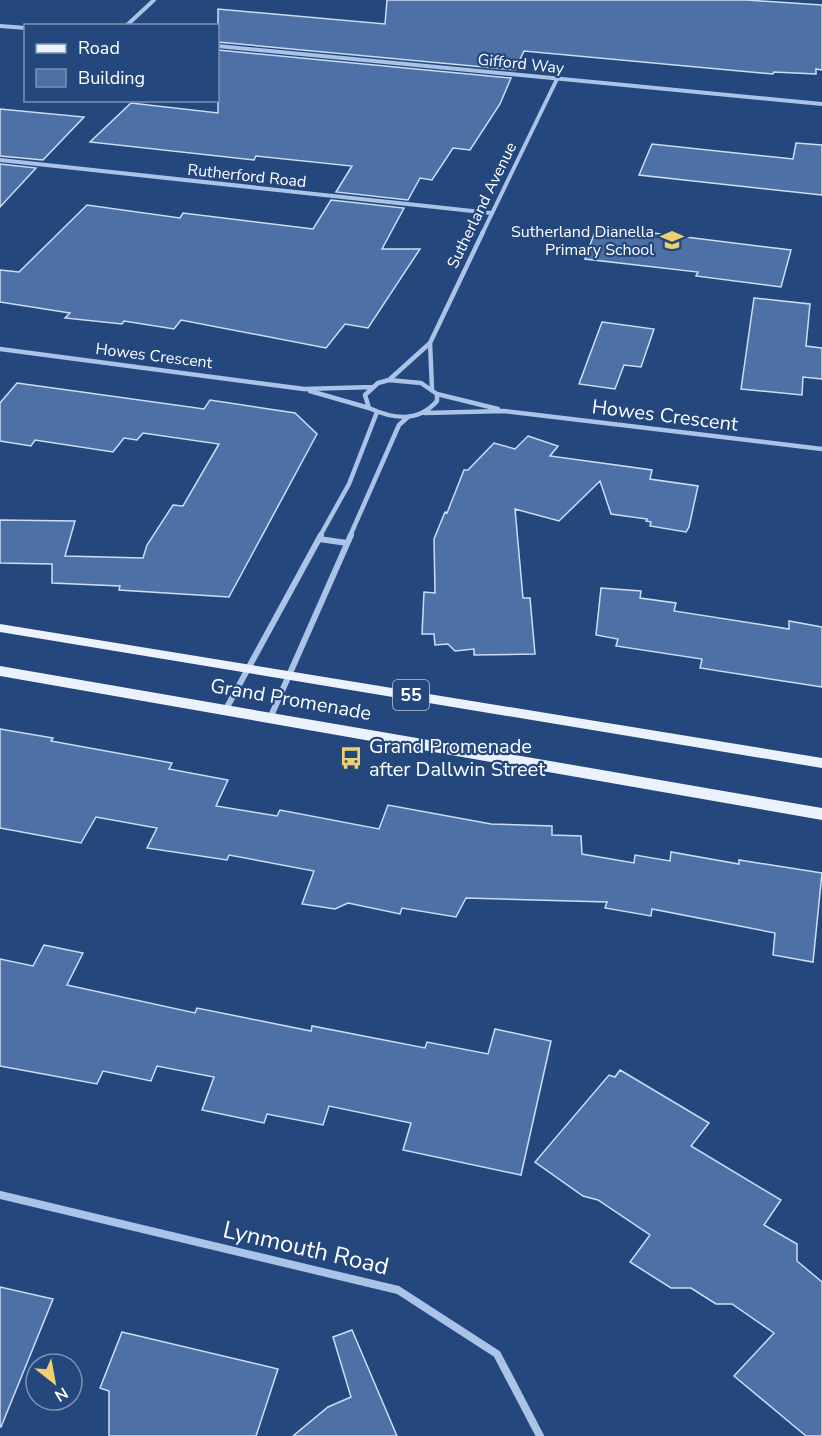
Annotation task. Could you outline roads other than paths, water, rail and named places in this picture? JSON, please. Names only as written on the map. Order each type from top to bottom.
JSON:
[{"type":"main road","name":"Grand Promenade","points":[[0,628],[822,763]]},
{"type":"main road","name":"Grand Promenade","points":[[0,670],[822,814]]},
{"type":"street","points":[[128,24],[154,0]]},
{"type":"street","points":[[0,26],[24,28]]},
{"type":"street","name":"Gifford Way","points":[[219,46],[822,104]]},
{"type":"street","name":"Sutherland Avenue","points":[[389,380],[430,343],[556,79]]},
{"type":"street","name":"Rutherford Road","points":[[0,160],[491,213]]},
{"type":"street","name":"Sutherland Avenue","points":[[430,343],[432,388]]},
{"type":"street","name":"Howes Crescent","points":[[0,349],[304,388],[373,387]]},
{"type":"street","points":[[369,408],[365,402],[365,395],[373,387],[389,380],[412,380],[432,388],[437,394],[437,401],[425,412]]},
{"type":"street","name":"Howes Crescent","points":[[304,388],[395,417],[408,417],[425,412],[504,411]]},
{"type":"street","name":"Howes Crescent","points":[[437,394],[504,411],[822,449]]},
{"type":"street","points":[[226,709],[349,484],[377,412]]},
{"type":"street","points":[[271,716],[399,425],[408,417]]},
{"type":"street","points":[[319,538],[346,543]]},
{"type":"street","name":"Lynmouth Road","points":[[0,1195],[398,1290],[496,1354],[540,1436]]},
{"type":"place","name":"Sutherland Dianella Primary School","points":[[672,240]]},
{"type":"place","name":"Grand Promenade after Dallwin Street","points":[[351,758]]}]
